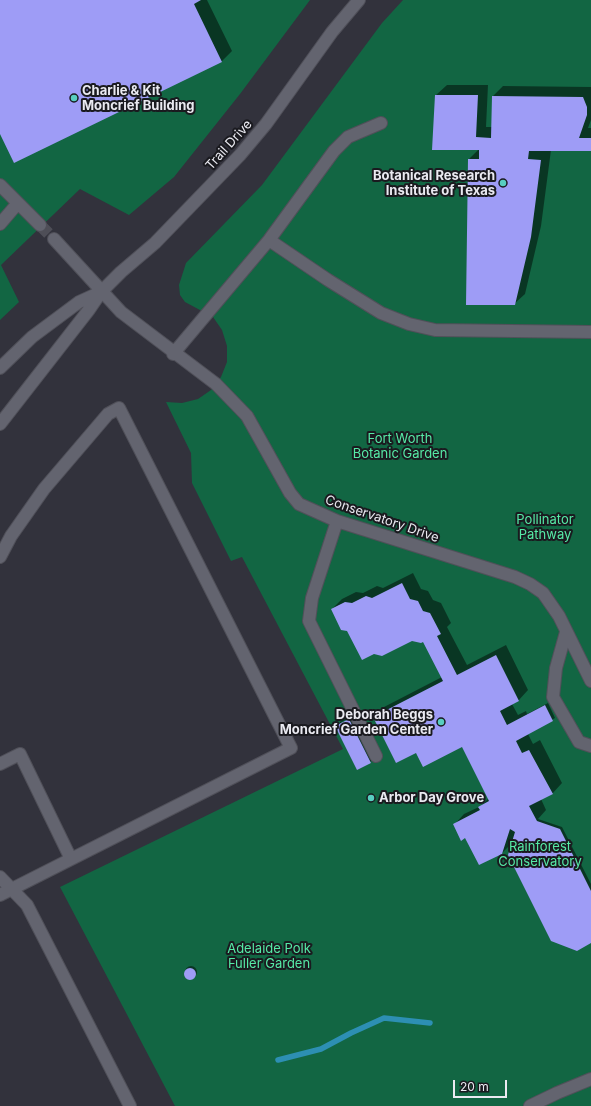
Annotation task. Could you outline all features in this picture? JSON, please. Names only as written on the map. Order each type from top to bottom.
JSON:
[{"type":"street","name":"Trail Drive","points":[[0,424],[101,292],[121,272],[155,243],[240,155],[266,124],[332,32],[359,0]]},
{"type":"street","points":[[173,354],[269,240],[334,151],[348,137],[380,123]]},
{"type":"street","points":[[0,185],[40,225]]},
{"type":"street","points":[[0,224],[18,203]]},
{"type":"street","name":"Conservatory Drive","points":[[54,238],[75,260],[101,292],[121,312],[173,354],[216,384],[247,416],[290,493],[299,504],[337,521],[515,577],[530,584],[543,593],[566,632],[586,658],[591,681]]},
{"type":"street","points":[[269,240],[374,309],[409,324],[435,330],[591,332]]},
{"type":"street","name":"Trail Drive","points":[[0,368],[32,337],[79,302],[101,292]]},
{"type":"street","points":[[0,556],[19,524],[74,452],[108,414],[119,408],[291,748],[5,892]]},
{"type":"street","points":[[337,521],[312,598],[309,621],[376,756]]},
{"type":"street","points":[[566,632],[556,668],[553,697],[579,742],[591,746]]},
{"type":"street","points":[[0,764],[20,754],[71,859]]},
{"type":"street","points":[[0,877],[5,892],[27,905],[130,1106]]},
{"type":"street","points":[[530,1106],[557,1092],[591,1079]]},
{"type":"green space","points":[[0,0],[310,0],[240,94],[174,177],[129,215],[80,189],[1,265],[19,302],[0,320]]},
{"type":"green space","name":"Fort Worth Botanic Garden","points":[[403,0],[591,0],[591,1106],[175,1106],[60,887],[343,749],[242,557],[231,561],[192,483],[191,453],[166,402],[182,403],[198,399],[211,390],[221,377],[227,362],[227,346],[222,330],[213,317],[185,302],[180,295],[179,285],[186,263],[262,185],[382,23]]},
{"type":"building","name":"Charlie & Kit Moncrief Building","points":[[0,0],[201,0],[194,4],[222,62],[14,163],[0,134]]},
{"type":"building","name":"Botanical Research Institute of Texas","points":[[435,95],[478,95],[476,137],[491,138],[492,96],[583,97],[587,107],[587,115],[579,138],[591,138],[591,151],[529,151],[528,159],[541,160],[531,237],[515,305],[466,305],[468,159],[479,159],[479,150],[432,150]]},
{"type":"building","name":"Deborah Beggs Moncrief Garden Center","points":[[402,583],[410,599],[418,601],[423,611],[430,613],[441,634],[437,636],[457,675],[496,655],[519,701],[500,711],[507,725],[545,705],[553,721],[516,741],[522,753],[529,750],[553,794],[529,806],[537,821],[560,829],[591,891],[591,943],[577,951],[551,941],[508,855],[515,832],[510,829],[502,854],[479,865],[465,838],[461,841],[453,824],[480,810],[478,807],[489,801],[462,747],[423,767],[416,753],[396,763],[373,717],[443,681],[423,642],[412,641],[382,656],[374,654],[362,660],[347,631],[341,630],[331,609],[345,602],[352,603],[366,596],[372,598]]},
{"type":"building","points":[[349,719],[371,763],[357,770],[335,726]]},
{"type":"building","points":[[188,968],[192,968],[196,974],[192,980],[188,980],[184,976],[184,972]]},
{"type":"waterway","points":[[278,1060],[321,1049],[384,1018],[430,1023]]},
{"type":"tunnel","points":[[40,225],[54,239]]},
{"type":"place","name":"Charlie & Kit Moncrief Building","points":[[74,98]]},
{"type":"place","name":"Botanical Research Institute of Texas","points":[[503,183]]},
{"type":"place","name":"Deborah Beggs Moncrief Garden Center","points":[[441,722]]},
{"type":"place","name":"Arbor Day Grove","points":[[371,798]]},
{"type":"park label","name":"Pollinator Pathway","points":[[545,528]]},
{"type":"park label","name":"Rainforest Conservatory","points":[[540,854]]},
{"type":"park label","name":"Adelaide Polk Fuller Garden","points":[[269,956]]}]
